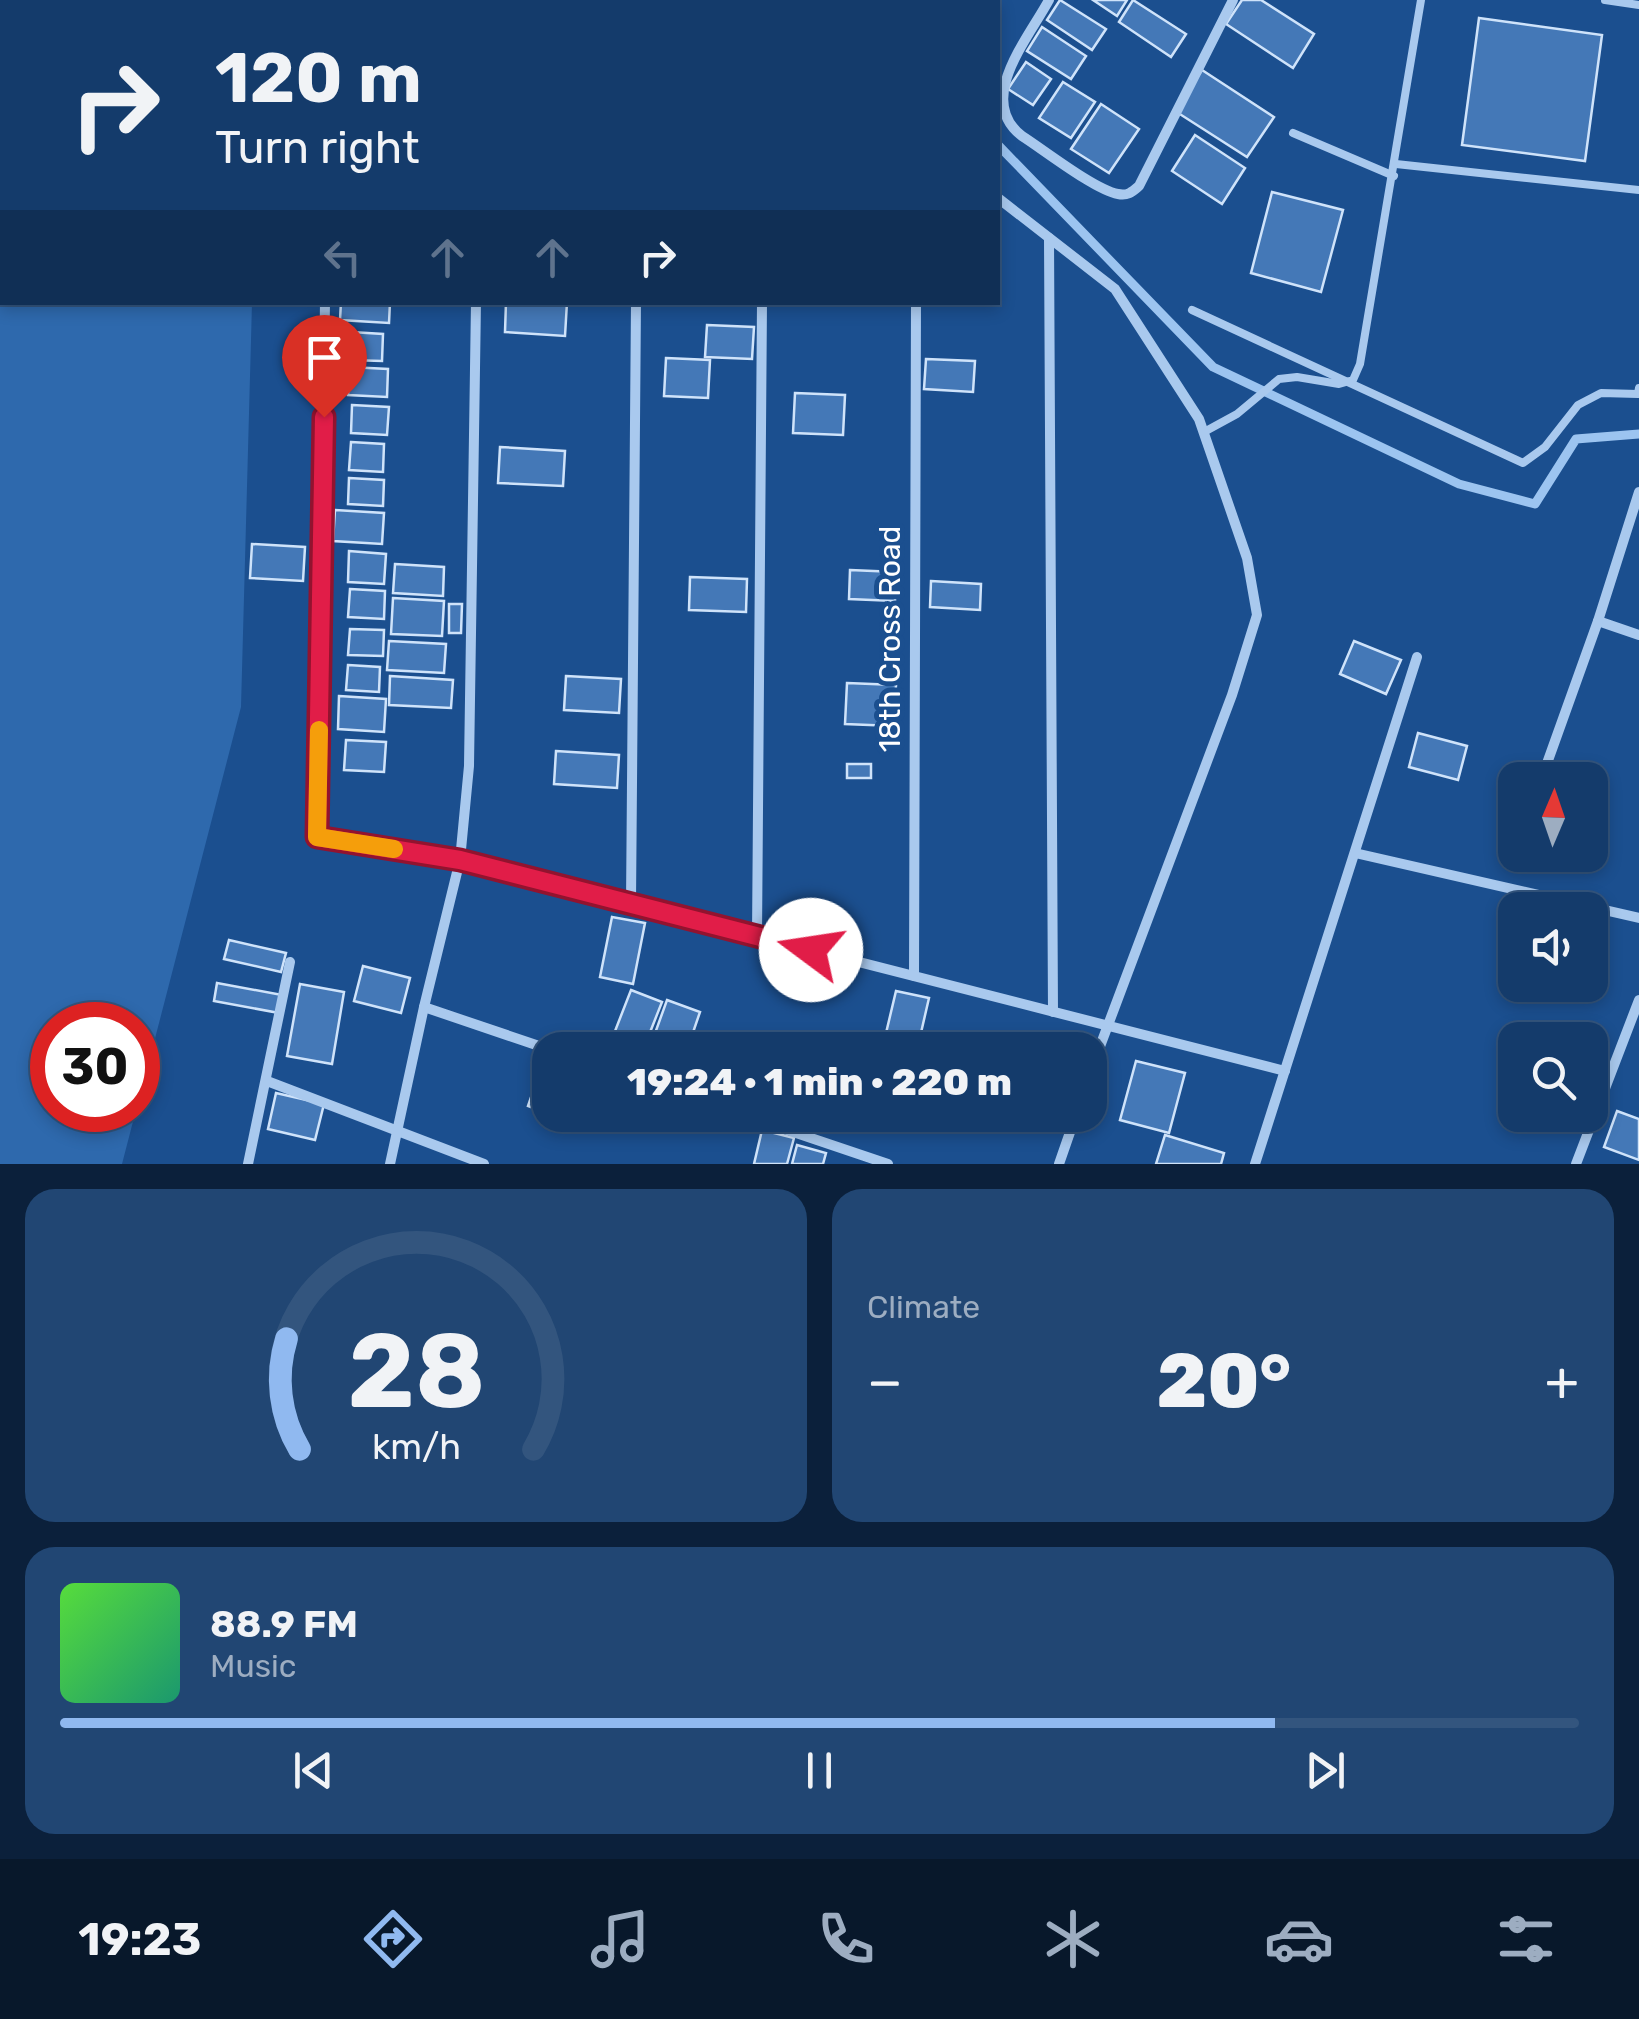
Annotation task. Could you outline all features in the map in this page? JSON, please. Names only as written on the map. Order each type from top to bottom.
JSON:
[{"type":"street","points":[[1049,0],[1010,69],[1004,86],[1003,114],[1011,128],[1022,136],[1106,190],[1123,195],[1139,186],[1232,0]]},
{"type":"street","points":[[1000,200],[1115,289],[1199,419],[1246,558],[1257,615],[1232,696],[1104,1032]]},
{"type":"street","points":[[1049,238],[1052,1012]]},
{"type":"street","points":[[325,305],[317,837],[460,860],[1285,1071]]},
{"type":"street","points":[[390,1164],[460,860],[469,766],[476,305]]},
{"type":"street","points":[[631,903],[636,305]]},
{"type":"street","points":[[757,936],[762,305]]},
{"type":"street","name":"18th Cross Road","points":[[914,976],[916,305]]},
{"type":"street","points":[[1547,762],[1639,492]]},
{"type":"street","points":[[1598,620],[1639,635]]},
{"type":"street","points":[[1255,1164],[1417,657]]},
{"type":"street","points":[[1355,853],[1639,918]]},
{"type":"street","points":[[248,1164],[290,962]]},
{"type":"street","points":[[1576,1164],[1639,1000]]},
{"type":"street","points":[[424,1007],[532,1044]]},
{"type":"street","points":[[267,1081],[484,1164]]},
{"type":"street","points":[[793,1132],[888,1164]]},
{"type":"street","points":[[1059,1164],[1070,1132]]},
{"type":"lane","points":[[1204,432],[1237,414],[1278,379],[1298,376],[1339,384],[1353,380],[1360,364],[1394,176],[1421,0]]},
{"type":"lane","points":[[1605,0],[1639,5]]},
{"type":"lane","points":[[1293,132],[1394,176]]},
{"type":"lane","points":[[1396,164],[1639,190]]},
{"type":"lane","points":[[1192,310],[1522,462],[1545,447],[1578,405],[1601,392],[1638,394],[1639,388]]},
{"type":"shaded area","points":[[0,305],[252,305],[241,707],[160,1019],[160,1002],[30,1002],[30,1132],[130,1132],[122,1164],[0,1164]]},
{"type":"building","points":[[1060,0],[1106,29],[1092,50],[1047,20]]},
{"type":"building","points":[[1093,0],[1127,0],[1117,16]]},
{"type":"building","points":[[1133,0],[1186,34],[1171,57],[1119,22]]},
{"type":"building","points":[[1242,0],[1261,0],[1314,34],[1293,68],[1226,24]]},
{"type":"building","points":[[1479,18],[1602,35],[1585,161],[1462,145]]},
{"type":"building","points":[[1042,27],[1086,56],[1071,79],[1027,51]]},
{"type":"building","points":[[1026,62],[1051,79],[1033,105],[1008,89]]},
{"type":"building","points":[[1202,70],[1274,117],[1247,157],[1175,111]]},
{"type":"building","points":[[1063,82],[1095,102],[1071,138],[1039,118]]},
{"type":"building","points":[[1101,104],[1139,129],[1109,173],[1071,149]]},
{"type":"building","points":[[1195,135],[1245,168],[1222,204],[1172,171]]},
{"type":"building","points":[[1272,192],[1343,210],[1321,292],[1251,273]]},
{"type":"building","points":[[341,305],[390,305],[389,323],[340,320]]},
{"type":"building","points":[[506,305],[567,305],[565,336],[505,332]]},
{"type":"building","points":[[707,325],[754,327],[752,359],[705,357]]},
{"type":"building","points":[[351,332],[383,334],[382,361],[349,360]]},
{"type":"building","points":[[666,358],[710,360],[708,398],[664,396]]},
{"type":"building","points":[[926,359],[975,361],[973,392],[924,389]]},
{"type":"building","points":[[349,367],[388,369],[387,397],[348,395]]},
{"type":"building","points":[[795,393],[845,395],[843,435],[793,433]]},
{"type":"building","points":[[352,405],[389,407],[387,435],[351,433]]},
{"type":"building","points":[[351,442],[384,444],[383,472],[349,470]]},
{"type":"building","points":[[500,447],[565,451],[563,486],[498,483]]},
{"type":"building","points":[[349,478],[384,480],[383,506],[348,504]]},
{"type":"building","points":[[335,510],[384,513],[382,544],[333,541]]},
{"type":"building","points":[[252,544],[305,547],[303,581],[250,578]]},
{"type":"building","points":[[349,551],[386,554],[384,584],[348,582]]},
{"type":"building","points":[[395,564],[444,567],[443,596],[393,593]]},
{"type":"building","points":[[850,570],[896,572],[895,601],[849,599]]},
{"type":"building","points":[[690,577],[747,579],[746,612],[689,610]]},
{"type":"building","points":[[931,581],[981,584],[980,610],[930,607]]},
{"type":"building","points":[[350,589],[385,591],[384,619],[348,617]]},
{"type":"building","points":[[393,598],[444,601],[442,636],[391,634]]},
{"type":"building","points":[[449,604],[462,604],[461,633],[449,633]]},
{"type":"building","points":[[350,629],[384,630],[383,656],[348,655]]},
{"type":"building","points":[[389,641],[446,644],[444,673],[387,670]]},
{"type":"building","points":[[1354,641],[1401,660],[1386,694],[1340,674]]},
{"type":"building","points":[[348,665],[380,667],[379,692],[346,690]]},
{"type":"building","points":[[390,676],[453,680],[451,708],[389,705]]},
{"type":"building","points":[[566,676],[621,679],[619,713],[564,710]]},
{"type":"building","points":[[847,683],[896,685],[894,726],[845,724]]},
{"type":"building","points":[[339,696],[386,699],[384,732],[338,729]]},
{"type":"building","points":[[1418,733],[1467,746],[1458,780],[1409,767]]},
{"type":"building","points":[[346,740],[386,742],[384,772],[344,770]]},
{"type":"building","points":[[556,751],[619,755],[617,788],[554,784]]},
{"type":"building","points":[[847,764],[871,764],[871,778],[847,778]]},
{"type":"building","points":[[612,917],[645,923],[633,984],[600,977]]},
{"type":"building","points":[[229,940],[286,953],[281,972],[224,959]]},
{"type":"building","points":[[363,966],[410,978],[401,1013],[354,1001]]},
{"type":"building","points":[[217,983],[282,995],[279,1013],[214,1001]]},
{"type":"building","points":[[300,984],[344,992],[332,1064],[287,1056]]},
{"type":"building","points":[[631,990],[662,1002],[650,1032],[615,1032]]},
{"type":"building","points":[[896,991],[929,998],[921,1032],[886,1032]]},
{"type":"building","points":[[667,1000],[700,1012],[693,1032],[655,1032]]},
{"type":"building","points":[[1136,1061],[1185,1073],[1169,1133],[1120,1120]]},
{"type":"building","points":[[276,1093],[324,1104],[315,1140],[268,1129]]},
{"type":"building","points":[[1617,1111],[1639,1119],[1639,1160],[1604,1147]]},
{"type":"building","points":[[762,1132],[794,1138],[787,1164],[754,1164]]},
{"type":"building","points":[[1165,1135],[1224,1153],[1221,1164],[1156,1164]]},
{"type":"building","points":[[797,1145],[826,1153],[823,1164],[792,1164]]},
{"type":"waterway","points":[[1000,147],[1213,367],[1459,484],[1535,504],[1576,439],[1639,434]]},
{"type":"slow traffic","points":[[319,730],[317,837],[394,849]]},
{"type":"route","points":[[324,417],[317,837],[460,860],[811,950]]}]
